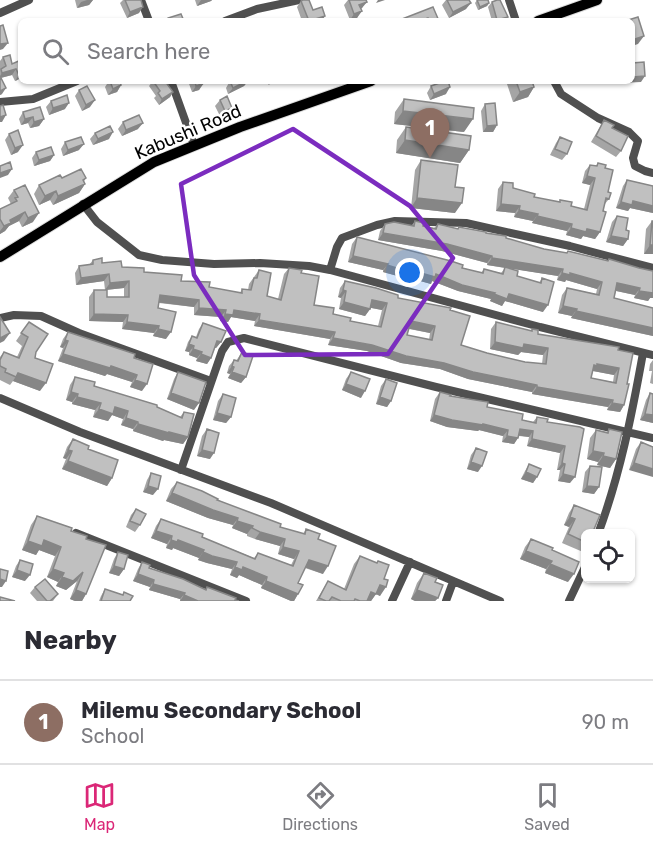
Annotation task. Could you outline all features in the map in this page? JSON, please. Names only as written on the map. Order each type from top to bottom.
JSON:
[{"type":"main road","points":[[553,18],[597,0]]},
{"type":"main road","name":"Kabushi Road","points":[[0,257],[154,162],[194,145],[363,84]]},
{"type":"street","points":[[0,13],[28,0]]},
{"type":"street","points":[[141,0],[148,18]]},
{"type":"street","points":[[233,18],[257,9],[299,0]]},
{"type":"street","points":[[508,0],[515,18]]},
{"type":"street","points":[[0,102],[33,99],[70,84]]},
{"type":"street","points":[[172,84],[194,145]]},
{"type":"street","points":[[556,84],[561,94],[598,118],[629,132],[638,141],[633,158],[635,166],[653,173]]},
{"type":"street","points":[[83,204],[97,222],[139,255],[162,260],[214,264],[260,263],[309,266],[330,270],[653,355]]},
{"type":"street","points":[[330,270],[342,238],[395,221],[466,223],[570,246],[653,268]]},
{"type":"street","points":[[0,318],[14,315],[41,316],[79,333],[211,381]]},
{"type":"street","points":[[182,470],[211,381],[228,342],[244,338],[628,434],[653,438]]},
{"type":"street","points":[[600,529],[608,509],[628,434],[643,353]]},
{"type":"street","points":[[0,398],[80,432],[271,503],[500,601]]},
{"type":"street","points":[[71,531],[246,601]]},
{"type":"street","points":[[392,601],[410,562]]},
{"type":"street","points":[[569,601],[581,575]]},
{"type":"street","points":[[446,601],[453,582]]},
{"type":"highlighted area","points":[[293,129],[410,206],[453,258],[388,354],[245,355],[194,275],[181,184]]},
{"type":"building","points":[[125,0],[141,0],[143,7],[130,12]]},
{"type":"building","points":[[309,0],[313,10],[322,7],[325,16],[308,18],[301,1]]},
{"type":"building","points":[[349,0],[366,0],[367,2],[359,5],[362,11],[354,14]]},
{"type":"building","points":[[447,0],[469,0],[471,3],[453,12]]},
{"type":"building","points":[[477,0],[488,0],[489,3],[480,7]]},
{"type":"building","points":[[500,0],[508,17],[496,18],[492,2]]},
{"type":"building","points":[[433,7],[438,18],[428,18],[405,18]]},
{"type":"building","points":[[181,14],[183,18],[168,18]]},
{"type":"building","points":[[638,17],[644,36],[635,39],[635,18]]},
{"type":"building","points":[[3,25],[8,43],[0,44],[0,26]]},
{"type":"building","points":[[10,55],[12,64],[18,61],[18,73],[16,69],[2,73],[1,69],[6,66],[3,57]]},
{"type":"building","points":[[644,62],[645,76],[635,77],[635,63]]},
{"type":"building","points":[[0,78],[6,88],[0,91]]},
{"type":"building","points":[[111,84],[121,84],[121,85],[113,89]]},
{"type":"building","points":[[155,84],[167,84],[173,92],[162,99],[158,93],[160,91]]},
{"type":"building","points":[[449,84],[450,87],[434,94],[431,86]]},
{"type":"building","points":[[517,84],[533,84],[534,87],[520,92]]},
{"type":"building","points":[[87,86],[95,100],[86,105],[79,90]]},
{"type":"building","points":[[67,95],[69,103],[53,108],[51,101]]},
{"type":"building","points":[[227,96],[232,108],[225,111],[220,100]]},
{"type":"building","points":[[404,99],[474,108],[473,119],[403,111]]},
{"type":"building","points":[[495,103],[497,125],[487,126],[485,104]]},
{"type":"building","points":[[3,105],[6,115],[0,117],[0,106]]},
{"type":"building","points":[[40,107],[44,119],[34,122],[33,117],[25,119],[23,112]]},
{"type":"building","points":[[139,115],[143,123],[126,130],[123,122]]},
{"type":"building","points":[[604,120],[614,125],[612,128],[628,136],[621,151],[596,136]]},
{"type":"building","points":[[110,126],[113,132],[98,139],[95,133]]},
{"type":"building","points":[[406,127],[471,136],[469,150],[405,140]]},
{"type":"building","points":[[18,130],[23,145],[15,148],[9,134]]},
{"type":"building","points":[[81,137],[84,144],[68,150],[65,142]]},
{"type":"building","points":[[560,137],[572,142],[567,154],[555,149]]},
{"type":"building","points":[[51,147],[54,155],[39,160],[36,152]]},
{"type":"building","points":[[421,160],[458,165],[455,187],[464,188],[462,203],[417,198]]},
{"type":"building","points":[[10,162],[12,169],[0,173],[0,166]]},
{"type":"building","points":[[598,163],[613,170],[608,192],[611,193],[609,199],[606,198],[603,211],[606,212],[600,232],[587,229],[586,232],[571,228],[572,224],[519,210],[520,206],[501,204],[503,182],[513,183],[513,188],[535,194],[534,197],[572,202],[571,206],[587,210],[595,178],[587,176],[590,165],[597,166]]},
{"type":"building","points":[[81,169],[86,178],[83,180],[85,184],[58,196],[56,191],[45,196],[39,185],[60,175],[62,178]]},
{"type":"building","points":[[627,180],[653,186],[653,206],[633,201],[632,205],[621,202]]},
{"type":"building","points":[[25,185],[39,213],[28,218],[25,212],[4,226],[0,219],[0,209],[17,201],[15,198],[18,197],[14,190]]},
{"type":"building","points":[[617,216],[628,218],[626,230],[629,231],[628,239],[611,236]]},
{"type":"building","points":[[415,221],[424,223],[423,226],[436,229],[438,224],[506,236],[506,238],[544,249],[567,253],[568,251],[608,261],[609,259],[653,271],[653,293],[639,291],[640,288],[617,283],[614,298],[653,308],[653,328],[563,306],[567,288],[599,295],[602,282],[562,273],[563,269],[492,258],[492,256],[447,244],[383,233],[385,224],[394,222],[414,226]]},
{"type":"building","points":[[652,221],[653,245],[650,245]]},
{"type":"building","points":[[357,237],[451,261],[463,265],[462,268],[483,273],[484,269],[503,274],[505,267],[518,271],[517,276],[541,283],[542,278],[554,282],[548,305],[509,294],[507,299],[436,274],[435,277],[417,272],[416,274],[388,264],[353,256]]},
{"type":"building","points":[[102,258],[102,263],[121,261],[122,267],[144,268],[144,272],[182,275],[181,281],[210,282],[209,287],[242,293],[242,289],[251,290],[259,270],[271,273],[267,296],[281,300],[289,268],[302,270],[301,273],[319,276],[314,305],[334,308],[333,314],[351,318],[350,321],[381,327],[387,303],[372,300],[370,309],[344,302],[345,281],[376,288],[398,295],[398,298],[451,308],[450,310],[470,316],[461,345],[525,362],[546,364],[548,348],[524,344],[523,348],[495,342],[496,322],[532,331],[532,329],[538,330],[538,334],[619,347],[618,350],[633,353],[624,405],[612,403],[613,400],[537,387],[537,385],[406,356],[372,345],[333,338],[335,332],[259,320],[260,314],[234,310],[233,315],[225,314],[226,310],[199,308],[199,300],[160,295],[158,308],[176,312],[171,332],[158,329],[159,326],[127,322],[128,315],[94,314],[94,290],[107,290],[107,297],[129,297],[129,281],[110,283],[109,274],[81,278],[79,266],[93,264],[93,260]],"holes":[[[411,321],[435,326],[432,340],[407,335]],[[597,364],[619,368],[616,383],[591,378],[594,365],[597,366]]]},
{"type":"building","points":[[0,317],[10,333],[0,338]]},
{"type":"building","points":[[29,322],[48,334],[36,352],[35,358],[53,364],[46,383],[18,373],[16,377],[5,372],[6,369],[0,366],[4,352],[19,358],[28,337],[21,333]]},
{"type":"building","points":[[203,323],[226,331],[221,342],[217,341],[211,358],[193,349],[194,346],[189,344],[192,336],[197,338]]},
{"type":"building","points":[[68,332],[135,354],[134,358],[153,364],[147,384],[135,380],[137,375],[63,354],[68,341],[65,340]]},
{"type":"building","points":[[242,352],[253,356],[246,377],[232,372],[234,360],[238,361]]},
{"type":"building","points":[[178,372],[206,382],[199,403],[171,393]]},
{"type":"building","points":[[351,372],[370,379],[365,391],[346,384]]},
{"type":"building","points":[[75,377],[95,382],[94,386],[157,405],[182,418],[184,412],[194,414],[188,437],[138,424],[126,418],[128,411],[115,407],[113,414],[99,409],[101,403],[77,397],[78,394],[71,392]]},
{"type":"building","points":[[386,379],[397,383],[391,401],[380,397]]},
{"type":"building","points":[[440,392],[450,396],[488,402],[487,407],[523,414],[522,420],[536,423],[537,417],[548,419],[547,422],[584,429],[575,477],[563,474],[565,446],[532,439],[533,431],[520,429],[518,438],[507,436],[508,430],[434,415]]},
{"type":"building","points":[[650,393],[653,394],[653,415],[645,414]]},
{"type":"building","points":[[223,394],[236,398],[231,417],[217,413]]},
{"type":"building","points":[[207,429],[219,433],[214,453],[202,450]]},
{"type":"building","points":[[609,429],[622,432],[616,459],[593,451],[596,430],[608,433]]},
{"type":"building","points":[[73,439],[89,446],[88,449],[118,460],[112,478],[68,461],[72,451],[68,450]]},
{"type":"building","points":[[641,442],[653,447],[653,469],[634,463]]},
{"type":"building","points":[[476,448],[487,452],[482,466],[471,462]]},
{"type":"building","points":[[529,464],[541,469],[537,477],[526,472]]},
{"type":"building","points":[[590,466],[602,467],[599,487],[587,486]]},
{"type":"building","points":[[151,473],[161,476],[158,489],[148,486]]},
{"type":"building","points":[[177,482],[281,524],[280,527],[305,534],[306,529],[320,534],[318,539],[336,546],[328,566],[309,560],[298,583],[303,585],[298,594],[266,581],[267,577],[243,567],[242,570],[235,567],[237,562],[212,556],[203,552],[204,550],[178,540],[177,542],[171,540],[172,536],[156,531],[161,519],[203,534],[202,537],[255,559],[258,553],[293,566],[299,551],[283,547],[285,539],[260,532],[252,528],[253,526],[237,521],[238,518],[172,493]]},
{"type":"building","points":[[574,505],[600,515],[594,529],[581,529],[581,540],[568,534],[575,519],[570,517]]},
{"type":"building","points":[[136,509],[146,514],[140,525],[130,521]]},
{"type":"building","points":[[37,516],[72,528],[71,531],[87,536],[86,539],[106,545],[86,594],[76,590],[83,572],[73,581],[62,577],[64,573],[53,569],[61,547],[44,540],[42,546],[28,541]]},
{"type":"building","points":[[531,539],[579,562],[574,574],[550,564],[552,561],[526,551]]},
{"type":"building","points":[[118,552],[128,555],[124,569],[114,566]]},
{"type":"building","points":[[360,556],[389,565],[384,579],[388,580],[386,587],[380,585],[376,594],[371,592],[367,601],[355,599],[354,601],[341,601],[332,597],[326,601],[319,598],[328,581],[346,590]]},
{"type":"building","points":[[20,560],[33,564],[30,575],[17,570]]},
{"type":"building","points":[[142,562],[150,565],[149,568],[183,579],[206,590],[207,587],[239,601],[198,601],[184,595],[185,593],[153,584],[154,580],[138,574]]},
{"type":"building","points":[[0,569],[8,571],[6,581],[0,579]]},
{"type":"building","points":[[424,573],[437,578],[435,582],[443,585],[438,598],[417,590]]},
{"type":"building","points":[[45,579],[58,594],[50,601],[47,601],[35,587]]},
{"type":"building","points":[[105,589],[133,596],[130,601],[101,601]]},
{"type":"building","points":[[0,597],[15,601],[0,601]]},
{"type":"place","name":"Milemu Secondary School","points":[[430,158]]}]
